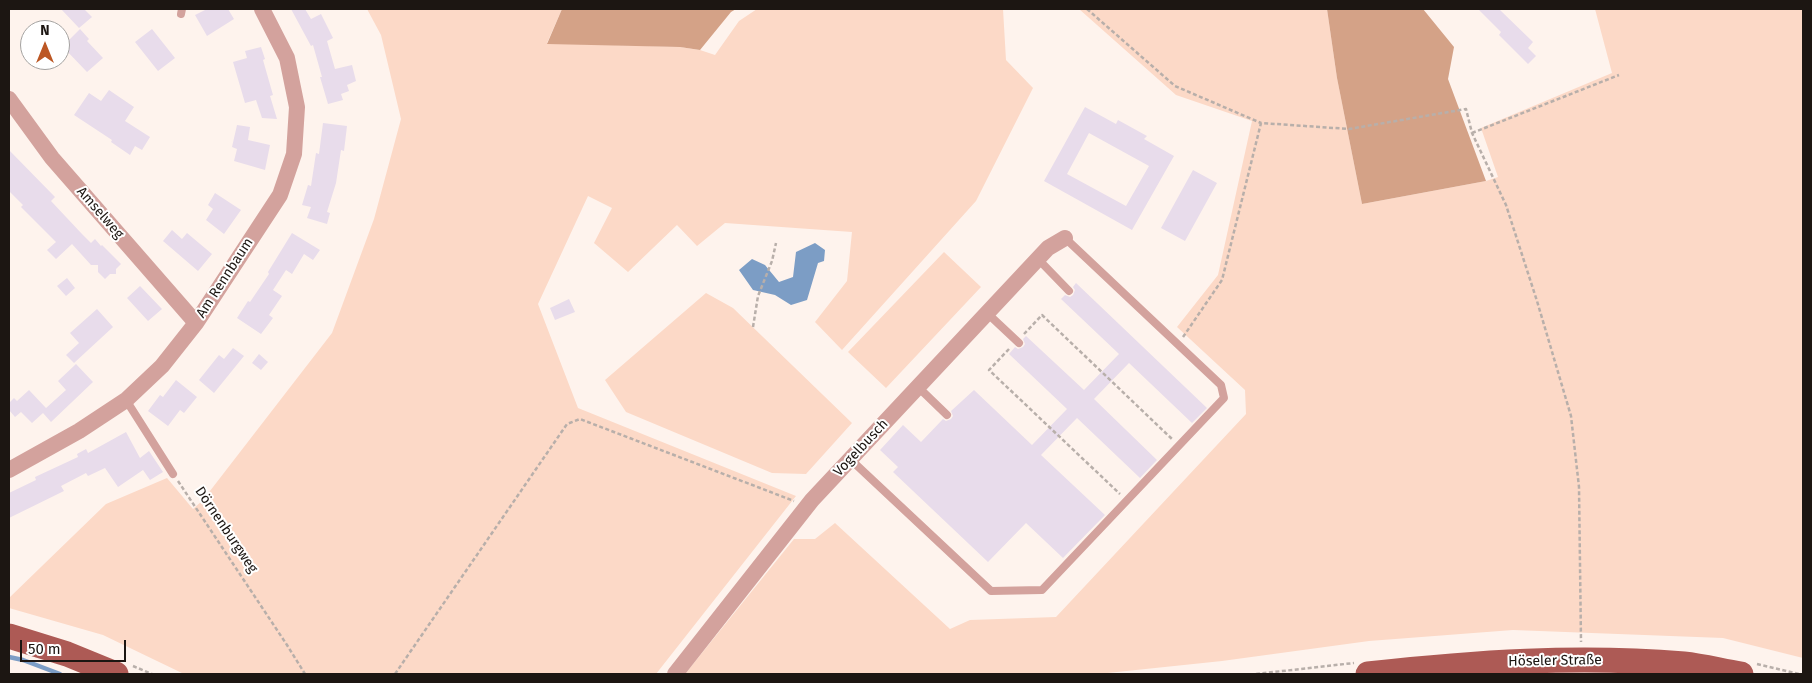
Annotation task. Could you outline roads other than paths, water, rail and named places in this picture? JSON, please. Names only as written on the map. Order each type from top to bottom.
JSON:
[{"type":"main road","points":[[9,636],[67,654],[116,674]]},
{"type":"main road","name":"Höseler Straße","points":[[1368,674],[1484,662],[1580,659],[1686,664],[1741,674]]},
{"type":"street","name":"Am Rennbaum","points":[[9,470],[79,432],[126,400],[162,366],[196,323],[280,195],[294,154],[297,107],[286,58],[262,9]]},
{"type":"street","name":"Amselweg","points":[[9,99],[52,158],[196,323]]},
{"type":"street","name":"Vogelbusch","points":[[675,674],[807,506],[1048,248],[1065,238]]},
{"type":"lane","points":[[850,459],[991,591],[1042,590],[1224,398],[1221,385],[1065,238]]},
{"type":"lane","points":[[1038,259],[1069,291]]},
{"type":"lane","points":[[987,313],[1018,342]]},
{"type":"lane","points":[[918,387],[948,415]]},
{"type":"lane","points":[[126,400],[173,474]]},
{"type":"water","points":[[815,243],[825,250],[824,261],[818,263],[807,300],[791,305],[775,295],[753,290],[739,270],[752,259],[765,265],[779,282],[793,277],[796,252]]},
{"type":"waterway","points":[[9,657],[23,660],[60,674]]}]
